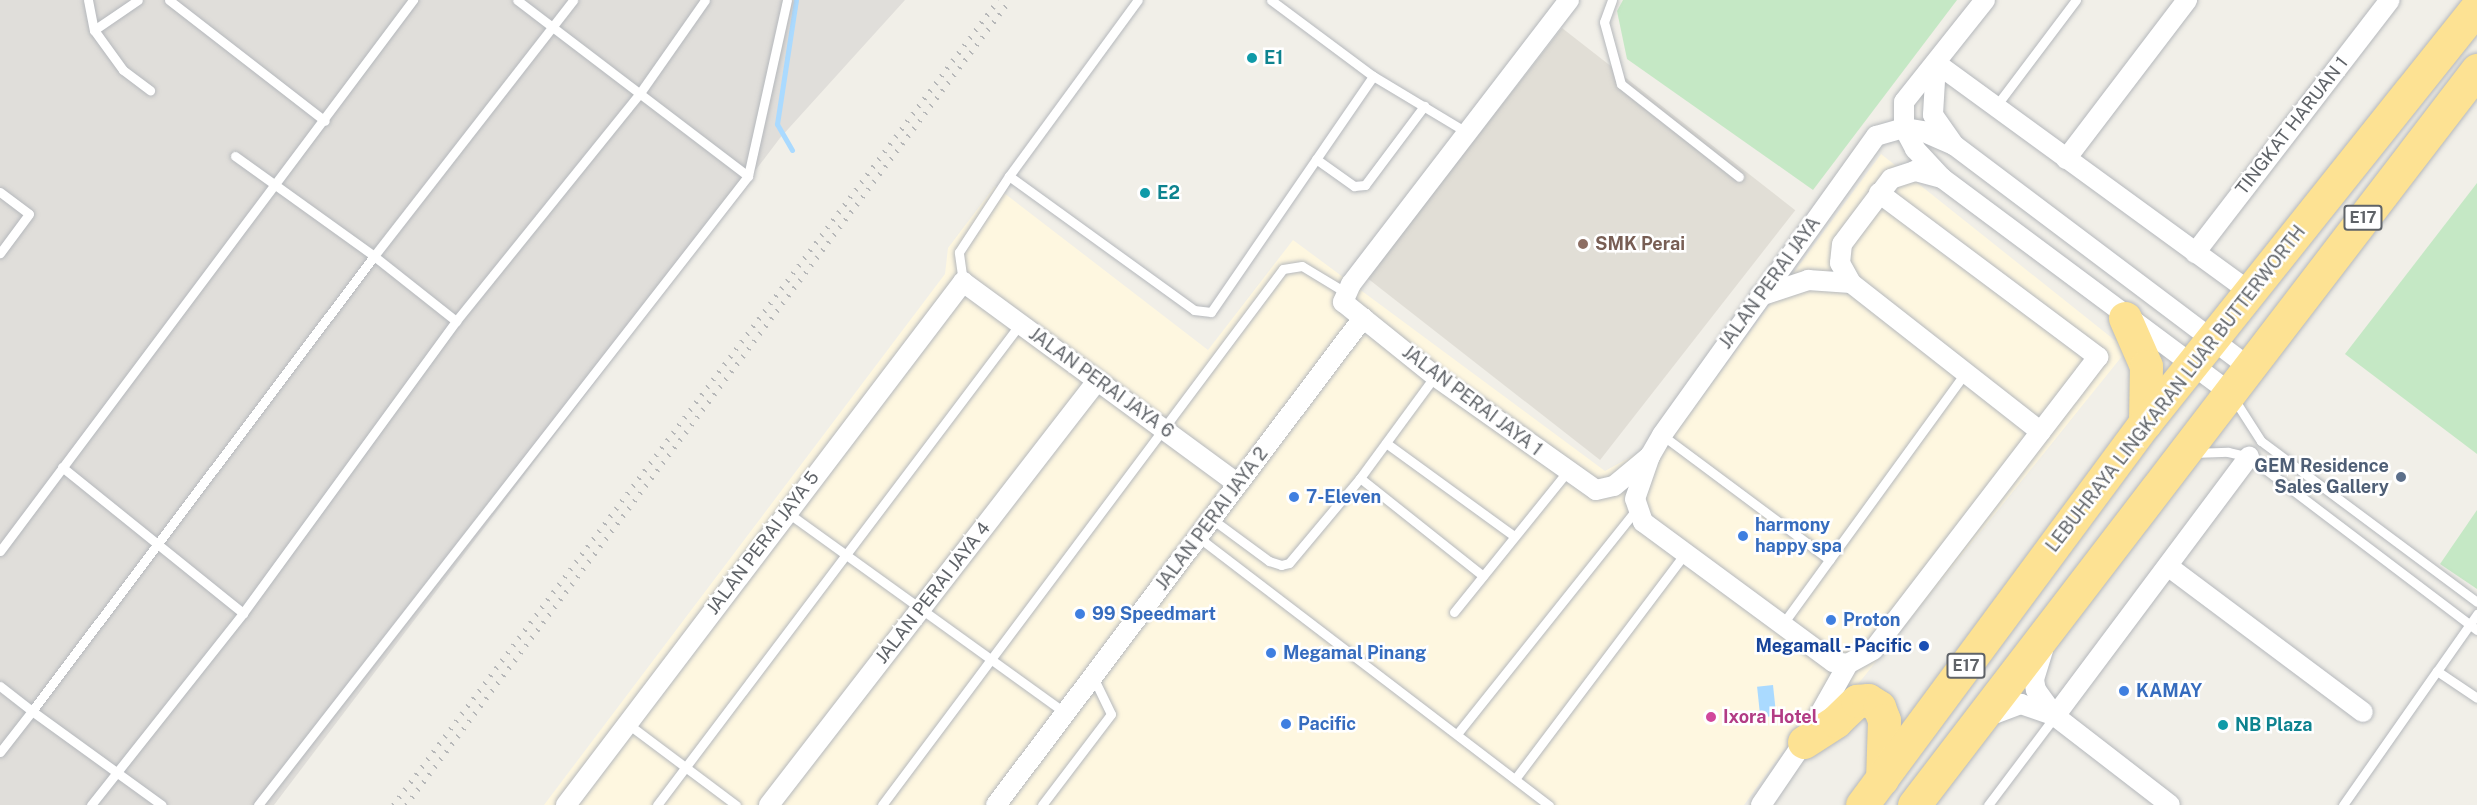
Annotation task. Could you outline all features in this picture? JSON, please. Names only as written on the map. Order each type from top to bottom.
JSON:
[{"type":"highway","name":"LEBUHRAYA LINGKARAN LUAR BUTTERWORTH","points":[[1862,805],[2145,423],[2477,7]]},
{"type":"highway","name":"E17","points":[[1914,805],[2477,70]]},
{"type":"highway","points":[[2125,318],[2146,366],[2145,423]]},
{"type":"highway","points":[[1804,742],[1836,721],[1857,701],[1868,700],[1879,707],[1884,720],[1882,779]]},
{"type":"street","points":[[1345,292],[1569,0]]},
{"type":"street","name":"JALAN PERAI JAYA","points":[[1650,456],[1662,435],[1760,296],[1876,136],[1985,0]]},
{"type":"street","points":[[2066,159],[2187,0]]},
{"type":"street","name":"TINGKAT HARUAN 1","points":[[2195,253],[2390,0]]},
{"type":"street","points":[[1936,63],[2250,292]]},
{"type":"street","points":[[1936,63],[1934,115],[1954,145]]},
{"type":"street","points":[[1904,102],[1904,128],[1915,149],[1942,178],[2125,318],[2229,392]]},
{"type":"street","points":[[1876,136],[1904,128],[1922,131],[1954,145],[2249,367]]},
{"type":"street","points":[[1942,178],[1916,171],[1902,174],[1880,193],[1839,253],[1840,263],[1851,283],[2041,432]]},
{"type":"street","points":[[1761,805],[1804,742],[1848,664],[1873,650],[2098,357],[1880,193]]},
{"type":"street","points":[[1760,296],[1808,280],[1851,283]]},
{"type":"street","name":"JALAN PERAI JAYA 6","points":[[963,282],[1238,484]]},
{"type":"street","name":"JALAN PERAI JAYA 5","points":[[566,805],[786,512],[963,282]]},
{"type":"street","name":"JALAN PERAI JAYA 1","points":[[1345,292],[1343,302],[1435,376],[1567,472],[1596,490],[1614,486],[1650,456]]},
{"type":"street","name":"JALAN PERAI JAYA 2","points":[[996,805],[1363,318]]},
{"type":"street","name":"JALAN PERAI JAYA 4","points":[[769,805],[1097,381]]},
{"type":"street","points":[[1650,456],[1635,499],[1636,510],[1643,522],[1833,662],[1848,664]]},
{"type":"street","points":[[2055,716],[2169,567],[2249,457]]},
{"type":"street","points":[[2169,567],[2362,712]]},
{"type":"street","points":[[2048,633],[2034,680],[2036,690],[2055,716],[2170,805]]},
{"type":"street","points":[[1981,720],[2021,704],[2055,716]]},
{"type":"lane","points":[[88,0],[94,30],[123,70],[150,90]]},
{"type":"lane","points":[[94,30],[138,0]]},
{"type":"lane","points":[[169,0],[325,120]]},
{"type":"lane","points":[[0,551],[276,186],[413,0]]},
{"type":"lane","points":[[517,0],[748,177]]},
{"type":"lane","points":[[0,752],[374,256],[573,0]]},
{"type":"lane","points":[[91,805],[116,770],[243,613],[456,321],[640,93],[705,0]]},
{"type":"lane","points":[[258,805],[748,177],[788,0]]},
{"type":"lane","points":[[963,282],[959,252],[1009,176],[1138,0]]},
{"type":"lane","points":[[1271,0],[1373,76],[1468,133]]},
{"type":"lane","points":[[1612,0],[1604,22],[1621,84],[1739,177]]},
{"type":"lane","points":[[1996,106],[2076,0]]},
{"type":"lane","points":[[1009,176],[1194,310],[1211,312],[1373,76]]},
{"type":"lane","points":[[1316,159],[1354,186],[1365,185],[1424,106]]},
{"type":"lane","points":[[235,156],[374,256],[456,321]]},
{"type":"lane","points":[[0,192],[29,214],[0,253]]},
{"type":"lane","points":[[882,805],[1282,269],[1302,266],[1345,292]]},
{"type":"lane","points":[[657,805],[844,554],[1020,324]]},
{"type":"lane","points":[[1782,625],[1965,373]]},
{"type":"lane","points":[[1212,519],[1269,561],[1281,565],[1289,563],[1360,478],[1435,376]]},
{"type":"lane","points":[[2229,392],[2261,441],[2477,602]]},
{"type":"lane","points":[[1662,435],[1830,560]]},
{"type":"lane","points":[[1386,443],[1514,536]]},
{"type":"lane","points":[[2183,453],[2228,452],[2249,457],[2473,627]]},
{"type":"lane","points":[[62,467],[243,613]]},
{"type":"lane","points":[[1454,612],[1567,472]]},
{"type":"lane","points":[[1360,478],[1483,576]]},
{"type":"lane","points":[[1456,734],[1636,510]]},
{"type":"lane","points":[[786,512],[1065,713]]},
{"type":"lane","points":[[1198,537],[1549,805]]},
{"type":"lane","points":[[1515,779],[1685,552]]},
{"type":"lane","points":[[2343,805],[2437,671],[2473,627],[2477,614]]},
{"type":"lane","points":[[2437,671],[2477,698]]},
{"type":"lane","points":[[1042,805],[1111,714],[1093,677]]},
{"type":"lane","points":[[0,686],[162,805]]},
{"type":"lane","points":[[1988,805],[2055,716]]},
{"type":"lane","points":[[628,724],[736,805]]},
{"type":"shaded area","points":[[0,0],[905,0],[780,138],[274,805],[0,805]]},
{"type":"shaded area","name":"SMK Perai","points":[[1562,28],[1795,210],[1600,460],[1367,278]]},
{"type":"shaded area","points":[[1881,154],[2127,350],[1854,689],[1814,709],[1744,805],[544,805],[945,274],[948,248],[995,186],[1208,350],[1293,240],[1605,471],[1676,432]]},
{"type":"green space","points":[[1623,0],[1957,0],[1813,190],[1627,59],[1617,11]]},
{"type":"green space","points":[[2477,183],[2477,454],[2345,354]]},
{"type":"green space","points":[[2477,510],[2477,589],[2440,564]]},
{"type":"water","points":[[1773,685],[1776,716],[1760,718],[1757,687]]},
{"type":"waterway","points":[[792,150],[777,124],[796,0]]},
{"type":"railway","points":[[393,805],[998,0]]},
{"type":"railway","points":[[406,805],[1010,0]]},
{"type":"place","name":"E1","points":[[1252,58]]},
{"type":"place","name":"E2","points":[[1145,193]]},
{"type":"place","name":"SMK Perai","points":[[1583,244]]},
{"type":"place","name":"GEM Residence Sales Gallery","points":[[2401,477]]},
{"type":"place","name":"7-Eleven","points":[[1294,497]]},
{"type":"place","name":"harmony happy spa","points":[[1743,536]]},
{"type":"place","name":"99 Speedmart","points":[[1080,614]]},
{"type":"place","name":"Proton","points":[[1831,620]]},
{"type":"place","name":"Megamall - Pacific","points":[[1924,646]]},
{"type":"place","name":"Megamal Pinang","points":[[1271,653]]},
{"type":"place","name":"KAMAY","points":[[2124,691]]},
{"type":"place","name":"Ixora Hotel","points":[[1711,717]]},
{"type":"place","name":"Pacific","points":[[1286,724]]},
{"type":"place","name":"NB Plaza","points":[[2223,725]]}]
